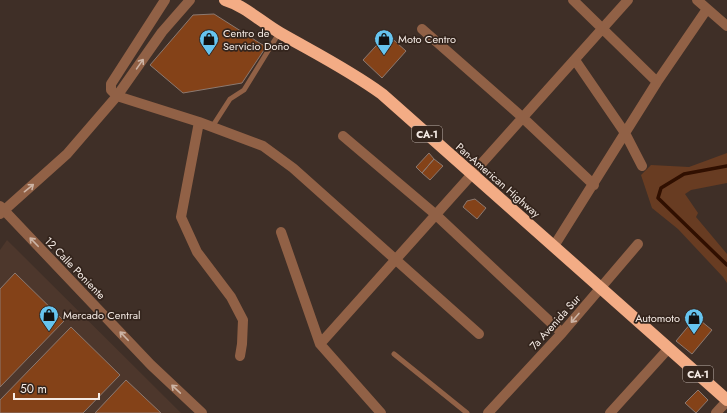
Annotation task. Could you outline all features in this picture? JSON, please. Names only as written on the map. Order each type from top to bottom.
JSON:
[{"type":"highway","name":"Pan-American Highway","points":[[231,1],[279,33],[358,77],[382,94],[727,400]]},
{"type":"street","points":[[165,0],[111,84],[111,90],[117,96],[199,122],[263,146],[274,153],[396,259],[479,334]]},
{"type":"street","points":[[1,210],[59,164],[117,96],[162,32],[190,0]]},
{"type":"street","points":[[573,0],[657,82]]},
{"type":"street","points":[[320,344],[628,0]]},
{"type":"street","points":[[697,0],[727,26]]},
{"type":"street","points":[[554,246],[594,185],[657,82],[708,9]]},
{"type":"street","points":[[422,29],[522,117],[594,185]]},
{"type":"street","points":[[575,60],[625,133],[642,166]]},
{"type":"street","points":[[199,122],[181,217],[197,252],[231,297],[243,320],[240,356]]},
{"type":"street","points":[[343,136],[435,214],[562,333]]},
{"type":"street","name":"12 Calle Poniente","points":[[1,210],[151,365],[202,413]]},
{"type":"street","points":[[281,232],[320,344],[381,413]]},
{"type":"street","name":"7a Avenida Sur","points":[[488,413],[562,333],[638,244]]},
{"type":"street","points":[[610,413],[669,348]]},
{"type":"street","points":[[716,413],[727,400]]},
{"type":"lane","points":[[212,127],[230,99],[244,90],[279,33]]},
{"type":"lane","points":[[394,354],[467,413]]},
{"type":"shaded area","points":[[727,153],[727,183],[691,190],[685,194],[698,213],[696,217],[727,254],[727,283],[678,229],[652,208],[641,175],[651,165],[689,167]]},
{"type":"shaded area","name":"Mercado Central","points":[[7,240],[181,413],[0,413],[0,250]]},
{"type":"building","name":"Centro de Servicio Doño","points":[[214,14],[266,47],[242,83],[183,93],[150,65],[193,15]]},
{"type":"building","name":"Moto Centro","points":[[387,34],[406,51],[382,78],[363,60]]},
{"type":"building","points":[[429,153],[434,159],[422,173],[416,167]]},
{"type":"building","points":[[434,159],[443,166],[430,180],[422,173]]},
{"type":"building","points":[[475,199],[486,208],[477,219],[463,207],[467,201]]},
{"type":"building","points":[[15,273],[64,321],[0,387],[0,289]]},
{"type":"building","name":"Automoto","points":[[696,317],[712,330],[692,354],[676,341]]},
{"type":"building","points":[[71,327],[120,375],[83,413],[0,413],[0,400]]},
{"type":"building","points":[[126,380],[161,413],[95,413]]},
{"type":"building","points":[[698,390],[708,400],[696,413],[685,403]]},
{"type":"waterway","points":[[727,166],[684,174],[661,188],[658,198],[727,265]]},
{"type":"place","name":"Centro de Servicio Doño","points":[[209,56]]},
{"type":"place","name":"Moto Centro","points":[[384,56]]},
{"type":"place","name":"Mercado Central","points":[[49,332]]},
{"type":"place","name":"Automoto","points":[[694,335]]}]
